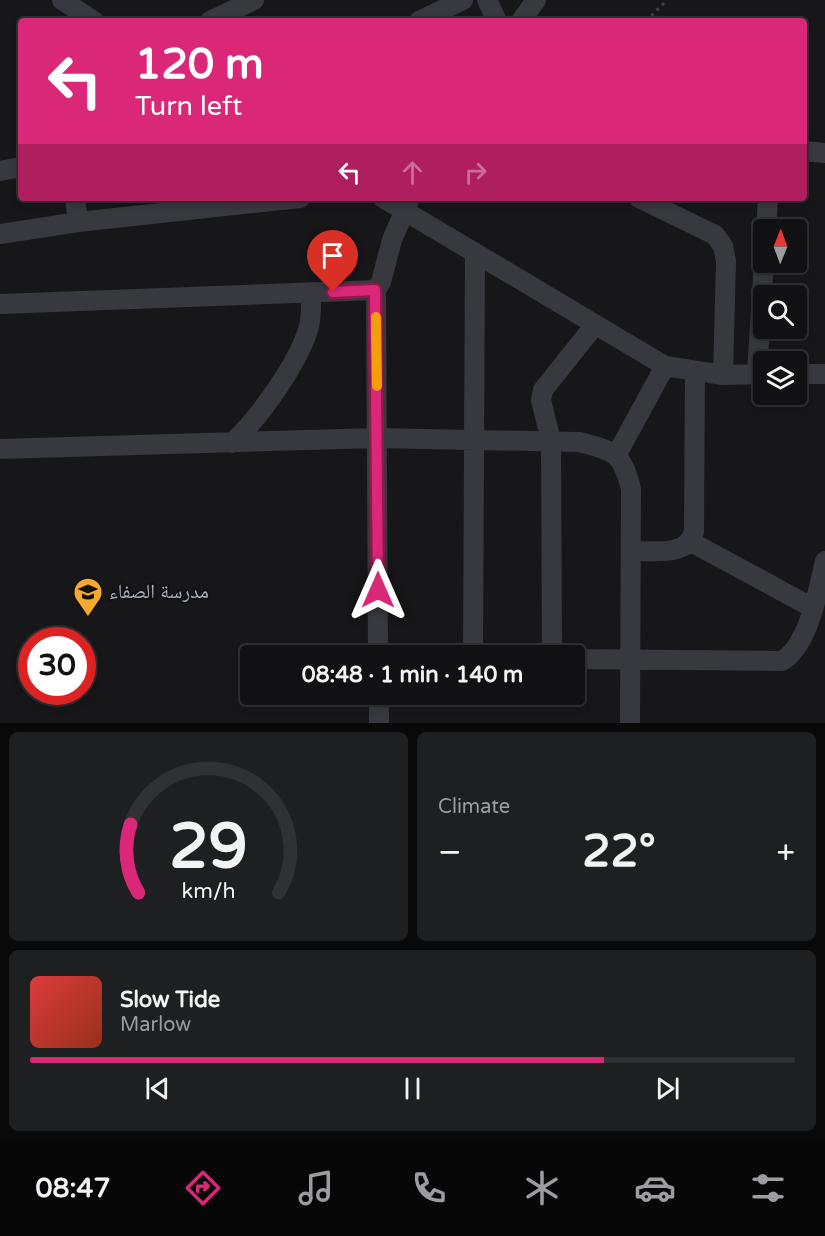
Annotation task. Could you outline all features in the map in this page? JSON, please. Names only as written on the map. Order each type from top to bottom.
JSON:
[{"type":"street","points":[[62,0],[89,18]]},
{"type":"street","points":[[214,12],[254,0]]},
{"type":"street","points":[[425,18],[463,0]]},
{"type":"street","points":[[487,0],[496,18]]},
{"type":"street","points":[[523,18],[536,0]]},
{"type":"street","points":[[807,151],[825,153]]},
{"type":"street","points":[[0,171],[18,168]]},
{"type":"street","points":[[75,201],[78,222]]},
{"type":"street","points":[[0,234],[78,222],[272,201]]},
{"type":"street","points":[[645,201],[715,235],[723,246],[726,261],[723,375]]},
{"type":"street","points":[[767,219],[768,201]]},
{"type":"street","points":[[378,645],[375,290],[381,282],[392,240],[407,204],[475,254],[665,366],[723,375],[753,374]]},
{"type":"street","points":[[473,645],[472,442],[475,254]]},
{"type":"street","points":[[761,351],[764,273]]},
{"type":"street","points":[[0,304],[375,290]]},
{"type":"street","points":[[232,442],[251,425],[266,406],[304,340],[310,321],[311,293]]},
{"type":"street","points":[[552,645],[551,441],[541,400],[543,390],[594,326]]},
{"type":"street","points":[[616,456],[665,366]]},
{"type":"street","points":[[631,551],[683,549],[691,542],[694,531],[695,371]]},
{"type":"street","points":[[807,374],[825,374]]},
{"type":"street","points":[[0,449],[377,438],[472,442],[579,442],[608,449],[625,464],[631,489],[630,723]]},
{"type":"street","points":[[691,542],[813,608]]},
{"type":"street","points":[[585,660],[630,662],[782,661],[794,652],[813,608],[825,561]]},
{"type":"street","points":[[379,705],[379,723]]},
{"type":"path","points":[[649,18],[667,0]]},
{"type":"slow traffic","points":[[376,317],[377,386]]},
{"type":"place","name":"مدرسة الصفاء","points":[[88,618]]},
{"type":"route","points":[[333,292],[375,290],[378,590]]}]
